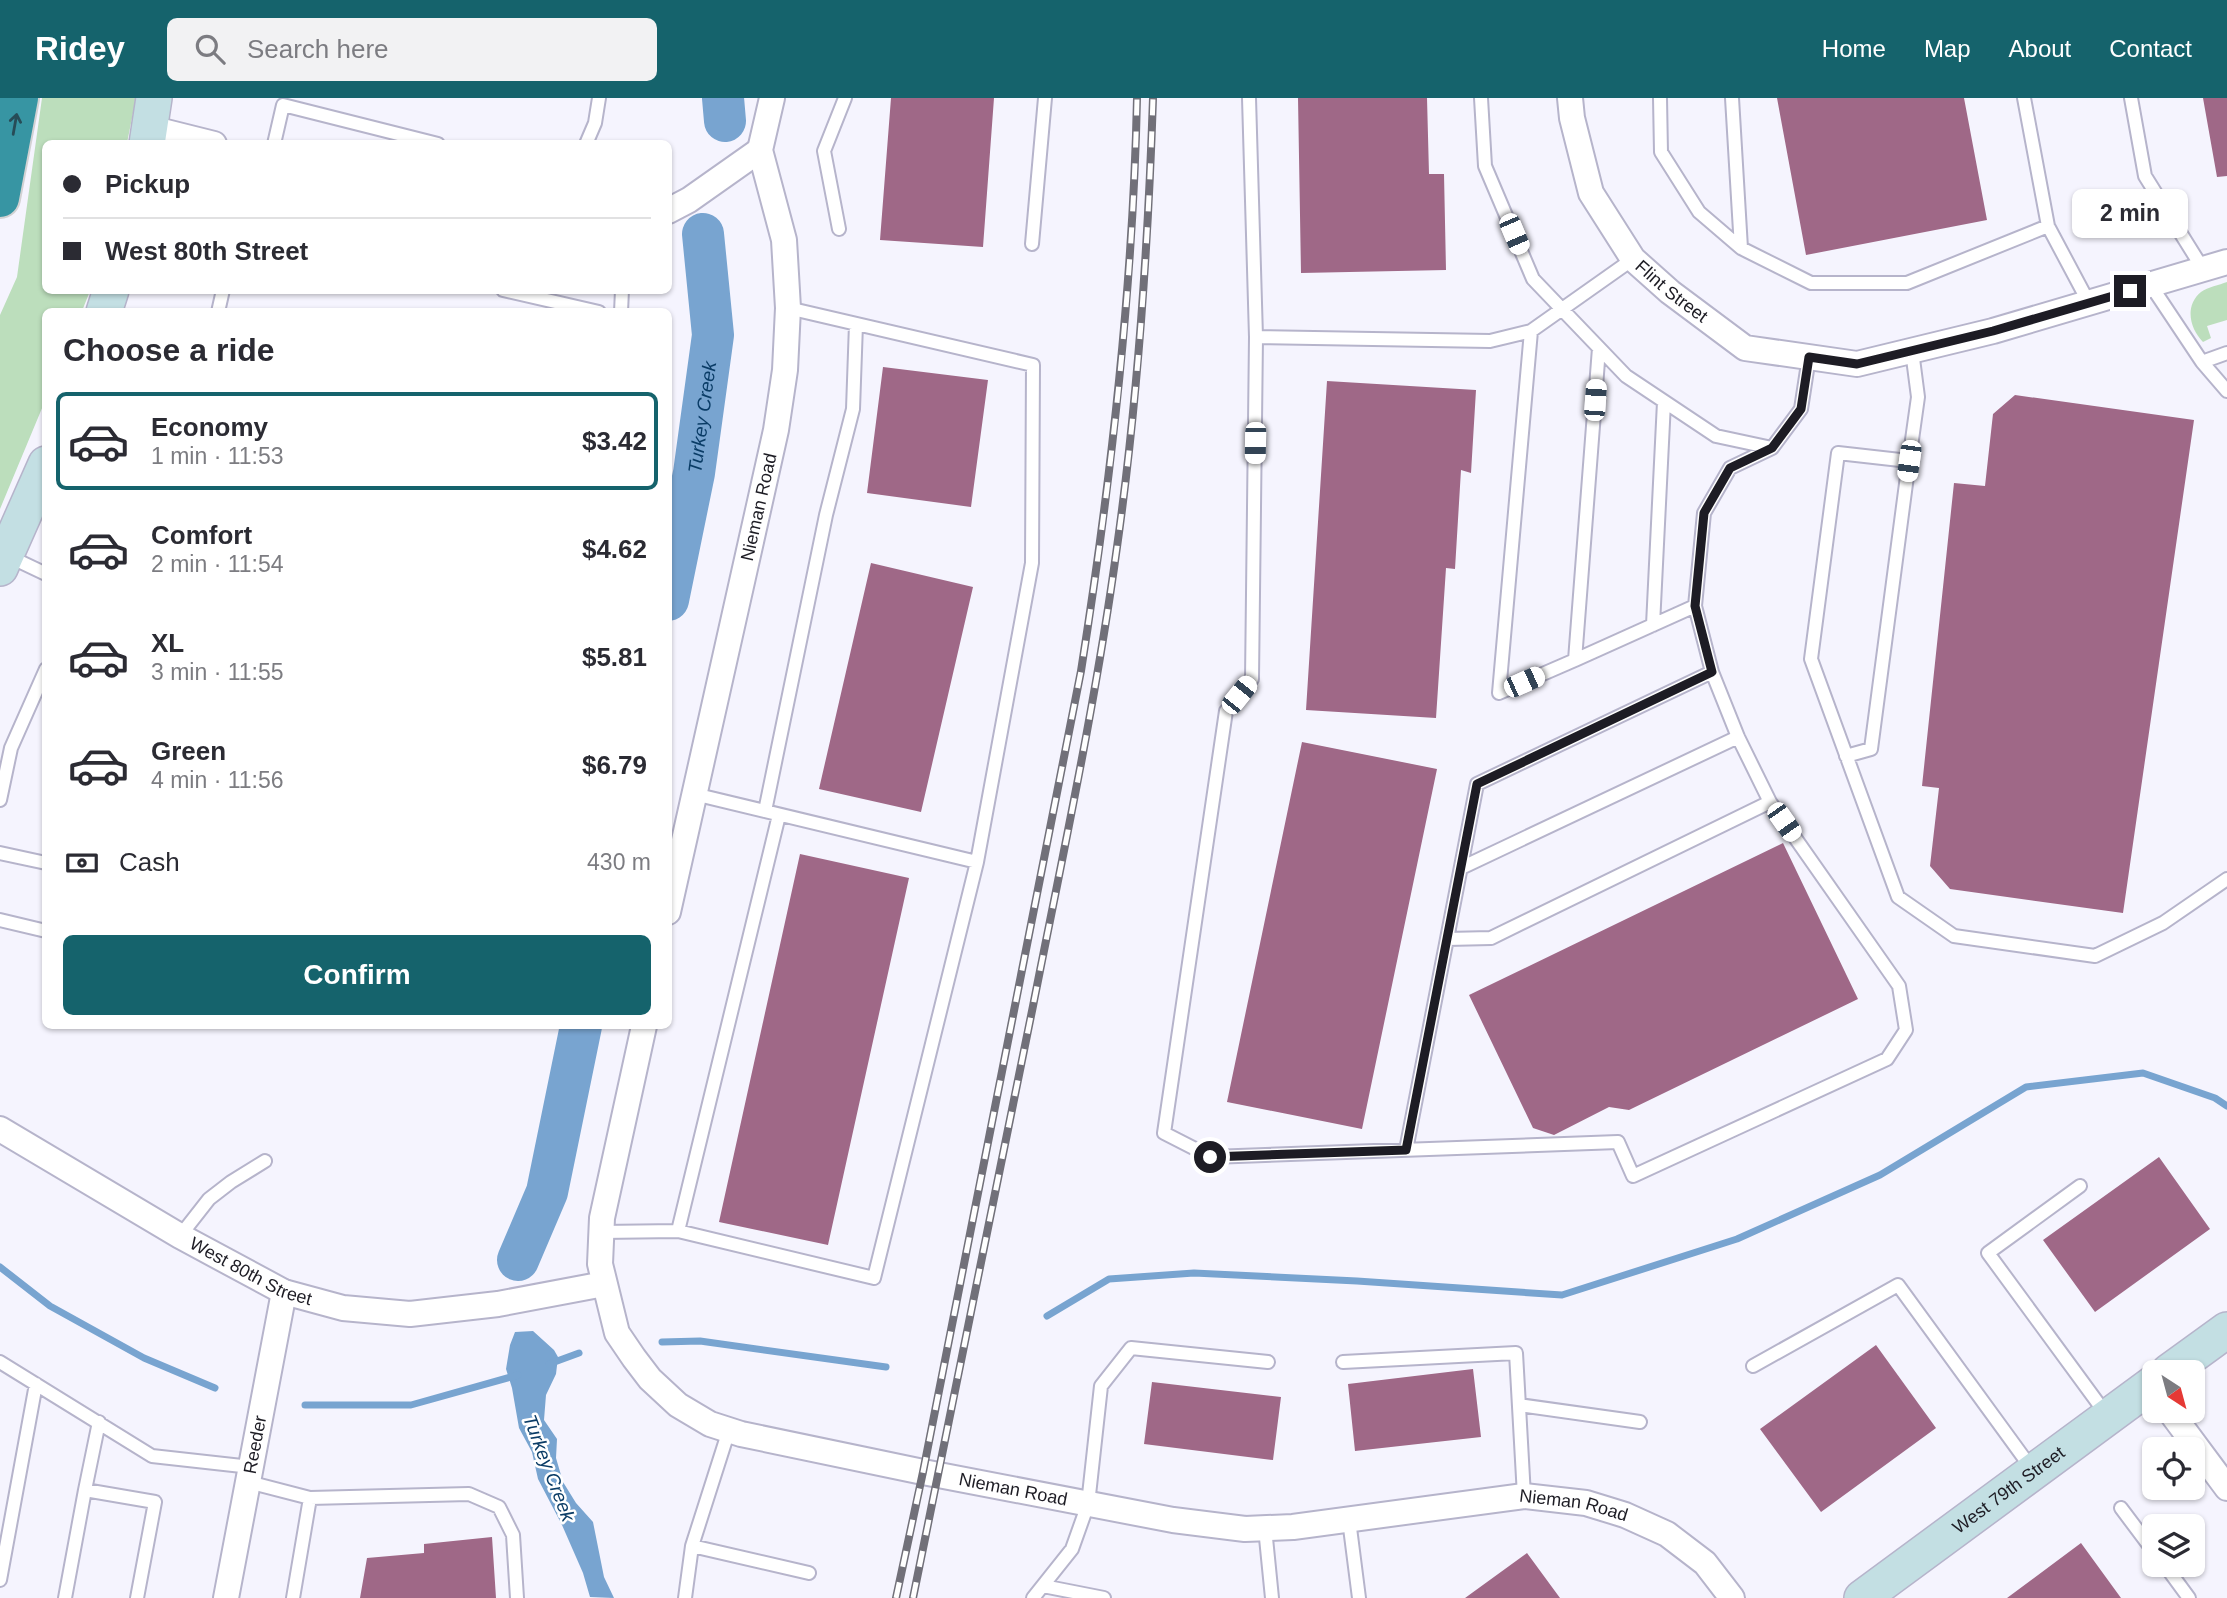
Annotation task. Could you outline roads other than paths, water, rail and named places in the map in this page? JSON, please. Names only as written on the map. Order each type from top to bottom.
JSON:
[{"type":"highway","points":[[0,198],[19,98]]},
{"type":"street","name":"Nieman Road","points":[[672,894],[776,430],[785,370],[788,308],[784,240],[760,150],[772,98]]},
{"type":"street","name":"Flint Street","points":[[1570,98],[1572,118],[1591,193],[1633,259],[1670,292],[1745,348],[1857,364],[1912,351]]},
{"type":"street","points":[[150,123],[202,140]]},
{"type":"street","points":[[672,209],[690,200],[760,150]]},
{"type":"street","points":[[1912,351],[1993,331],[2227,261]]},
{"type":"street","points":[[3,561],[42,473]]},
{"type":"street","name":"Nieman Road","points":[[643,1029],[605,1205],[600,1264],[617,1333],[642,1370],[678,1405],[710,1424],[923,1472],[1172,1520],[1245,1529],[1349,1520],[1524,1496],[1586,1503],[1625,1515],[1667,1534],[1705,1563],[1732,1598]]},
{"type":"street","name":"West 80th Street","points":[[0,1129],[180,1236],[284,1292],[343,1308],[410,1314],[498,1304],[604,1284]]},
{"type":"street","name":"Reeder","points":[[226,1598],[284,1292]]},
{"type":"street","name":"West 79th Street","points":[[2192,1360],[2227,1330]]},
{"type":"street","name":"West 79th Street","points":[[1862,1598],[2108,1417],[2142,1398]]},
{"type":"street","points":[[2182,1423],[2227,1489]]},
{"type":"lane","points":[[588,140],[595,123],[599,98]]},
{"type":"lane","points":[[839,229],[824,151],[845,98]]},
{"type":"lane","points":[[1032,244],[1045,98]]},
{"type":"lane","points":[[1249,98],[1256,337],[1252,679],[1226,711],[1164,1133],[1210,1157],[1618,1143],[1633,1176],[1886,1059],[1906,1030],[1899,986],[1770,802],[1738,737],[1712,672],[1695,606],[1704,513],[1730,468],[1772,448],[1801,409],[1809,357]]},
{"type":"lane","points":[[1481,98],[1485,166],[1533,279],[1626,376],[1716,436],[1772,448]]},
{"type":"lane","points":[[1660,98],[1661,152],[1699,212],[1741,248],[1811,283],[1907,283],[2048,226]]},
{"type":"lane","points":[[1732,98],[1741,248]]},
{"type":"lane","points":[[2024,98],[2048,226],[2088,303]]},
{"type":"lane","points":[[2131,98],[2145,176],[2203,269]]},
{"type":"lane","points":[[275,140],[282,102],[423,140]]},
{"type":"lane","points":[[1256,337],[1490,341],[1531,331],[1633,259]]},
{"type":"lane","points":[[2150,284],[2202,362],[2227,391]]},
{"type":"lane","points":[[520,294],[581,308]]},
{"type":"lane","points":[[601,1232],[678,1231],[874,1278],[977,862],[1031,563],[1033,365],[788,308]]},
{"type":"lane","points":[[765,811],[826,515],[853,409],[856,324]]},
{"type":"lane","points":[[1531,331],[1499,693],[1695,606]]},
{"type":"lane","points":[[1575,660],[1599,348]]},
{"type":"lane","points":[[1846,756],[1871,749],[1918,397],[1912,351]]},
{"type":"lane","points":[[2202,362],[2227,353]]},
{"type":"lane","points":[[1653,625],[1664,401]]},
{"type":"lane","points":[[1909,461],[1838,453],[1811,659],[1898,897],[1954,936],[2095,956],[2163,923],[2227,879]]},
{"type":"lane","points":[[3,561],[42,573]]},
{"type":"lane","points":[[1406,1150],[1477,784],[1712,672]]},
{"type":"lane","points":[[0,800],[11,748],[42,678]]},
{"type":"lane","points":[[1461,868],[1738,737]]},
{"type":"lane","points":[[694,794],[977,862]]},
{"type":"lane","points":[[1447,939],[1491,938],[1770,802]]},
{"type":"lane","points":[[678,1231],[779,815]]},
{"type":"lane","points":[[0,853],[42,862]]},
{"type":"lane","points":[[0,920],[42,930]]},
{"type":"lane","points":[[180,1236],[209,1199],[265,1161]]},
{"type":"lane","points":[[2080,1186],[1988,1253],[2108,1417]]},
{"type":"lane","points":[[1753,1366],[1898,1284],[2034,1472]]},
{"type":"lane","points":[[1033,1598],[1072,1549],[1088,1504],[1101,1386],[1130,1348],[1268,1362]]},
{"type":"lane","points":[[1343,1362],[1516,1353],[1524,1496]]},
{"type":"lane","points":[[0,1362],[152,1456],[249,1475],[310,1498],[468,1494],[499,1507],[513,1535],[517,1598]]},
{"type":"lane","points":[[0,1580],[36,1384]]},
{"type":"lane","points":[[1519,1405],[1640,1422]]},
{"type":"lane","points":[[65,1598],[99,1422]]},
{"type":"lane","points":[[685,1598],[692,1546],[729,1430]]},
{"type":"lane","points":[[85,1490],[155,1502],[137,1598]]},
{"type":"lane","points":[[293,1598],[310,1498]]},
{"type":"lane","points":[[2121,1508],[2142,1536]]},
{"type":"lane","points":[[1349,1520],[1359,1598]]},
{"type":"lane","points":[[1265,1528],[1272,1598]]},
{"type":"lane","points":[[692,1546],[809,1573]]},
{"type":"lane","points":[[2174,1577],[2189,1598]]},
{"type":"lane","points":[[1043,1586],[1104,1598]]},
{"type":"water","points":[[533,1331],[558,1357],[556,1374],[546,1395],[544,1420],[557,1439],[556,1458],[563,1482],[576,1503],[593,1522],[604,1577],[614,1598],[590,1597],[583,1573],[538,1479],[532,1452],[519,1428],[506,1369],[515,1332]]},
{"type":"waterway","name":"Turkey Creek","points":[[723,98],[725,121]]},
{"type":"waterway","name":"Turkey Creek","points":[[672,580],[694,473],[713,335],[703,234]]},
{"type":"waterway","name":"Turkey Creek","points":[[518,1260],[547,1192],[580,1029]]},
{"type":"waterway","points":[[1047,1316],[1109,1279],[1194,1273],[1562,1295],[1737,1239],[1880,1175],[2026,1087],[2143,1073],[2215,1098],[2227,1106]]},
{"type":"waterway","points":[[0,1267],[50,1306],[144,1358],[215,1388]]},
{"type":"waterway","points":[[662,1342],[700,1341],[886,1367]]},
{"type":"waterway","points":[[549,1364],[579,1353]]},
{"type":"waterway","points":[[305,1405],[411,1405],[518,1375]]},
{"type":"railway","points":[[896,1598],[1081,671],[1119,386],[1131,242],[1137,98]]},
{"type":"railway","points":[[913,1598],[1067,835],[1109,605],[1136,379],[1145,267],[1153,98]]}]
